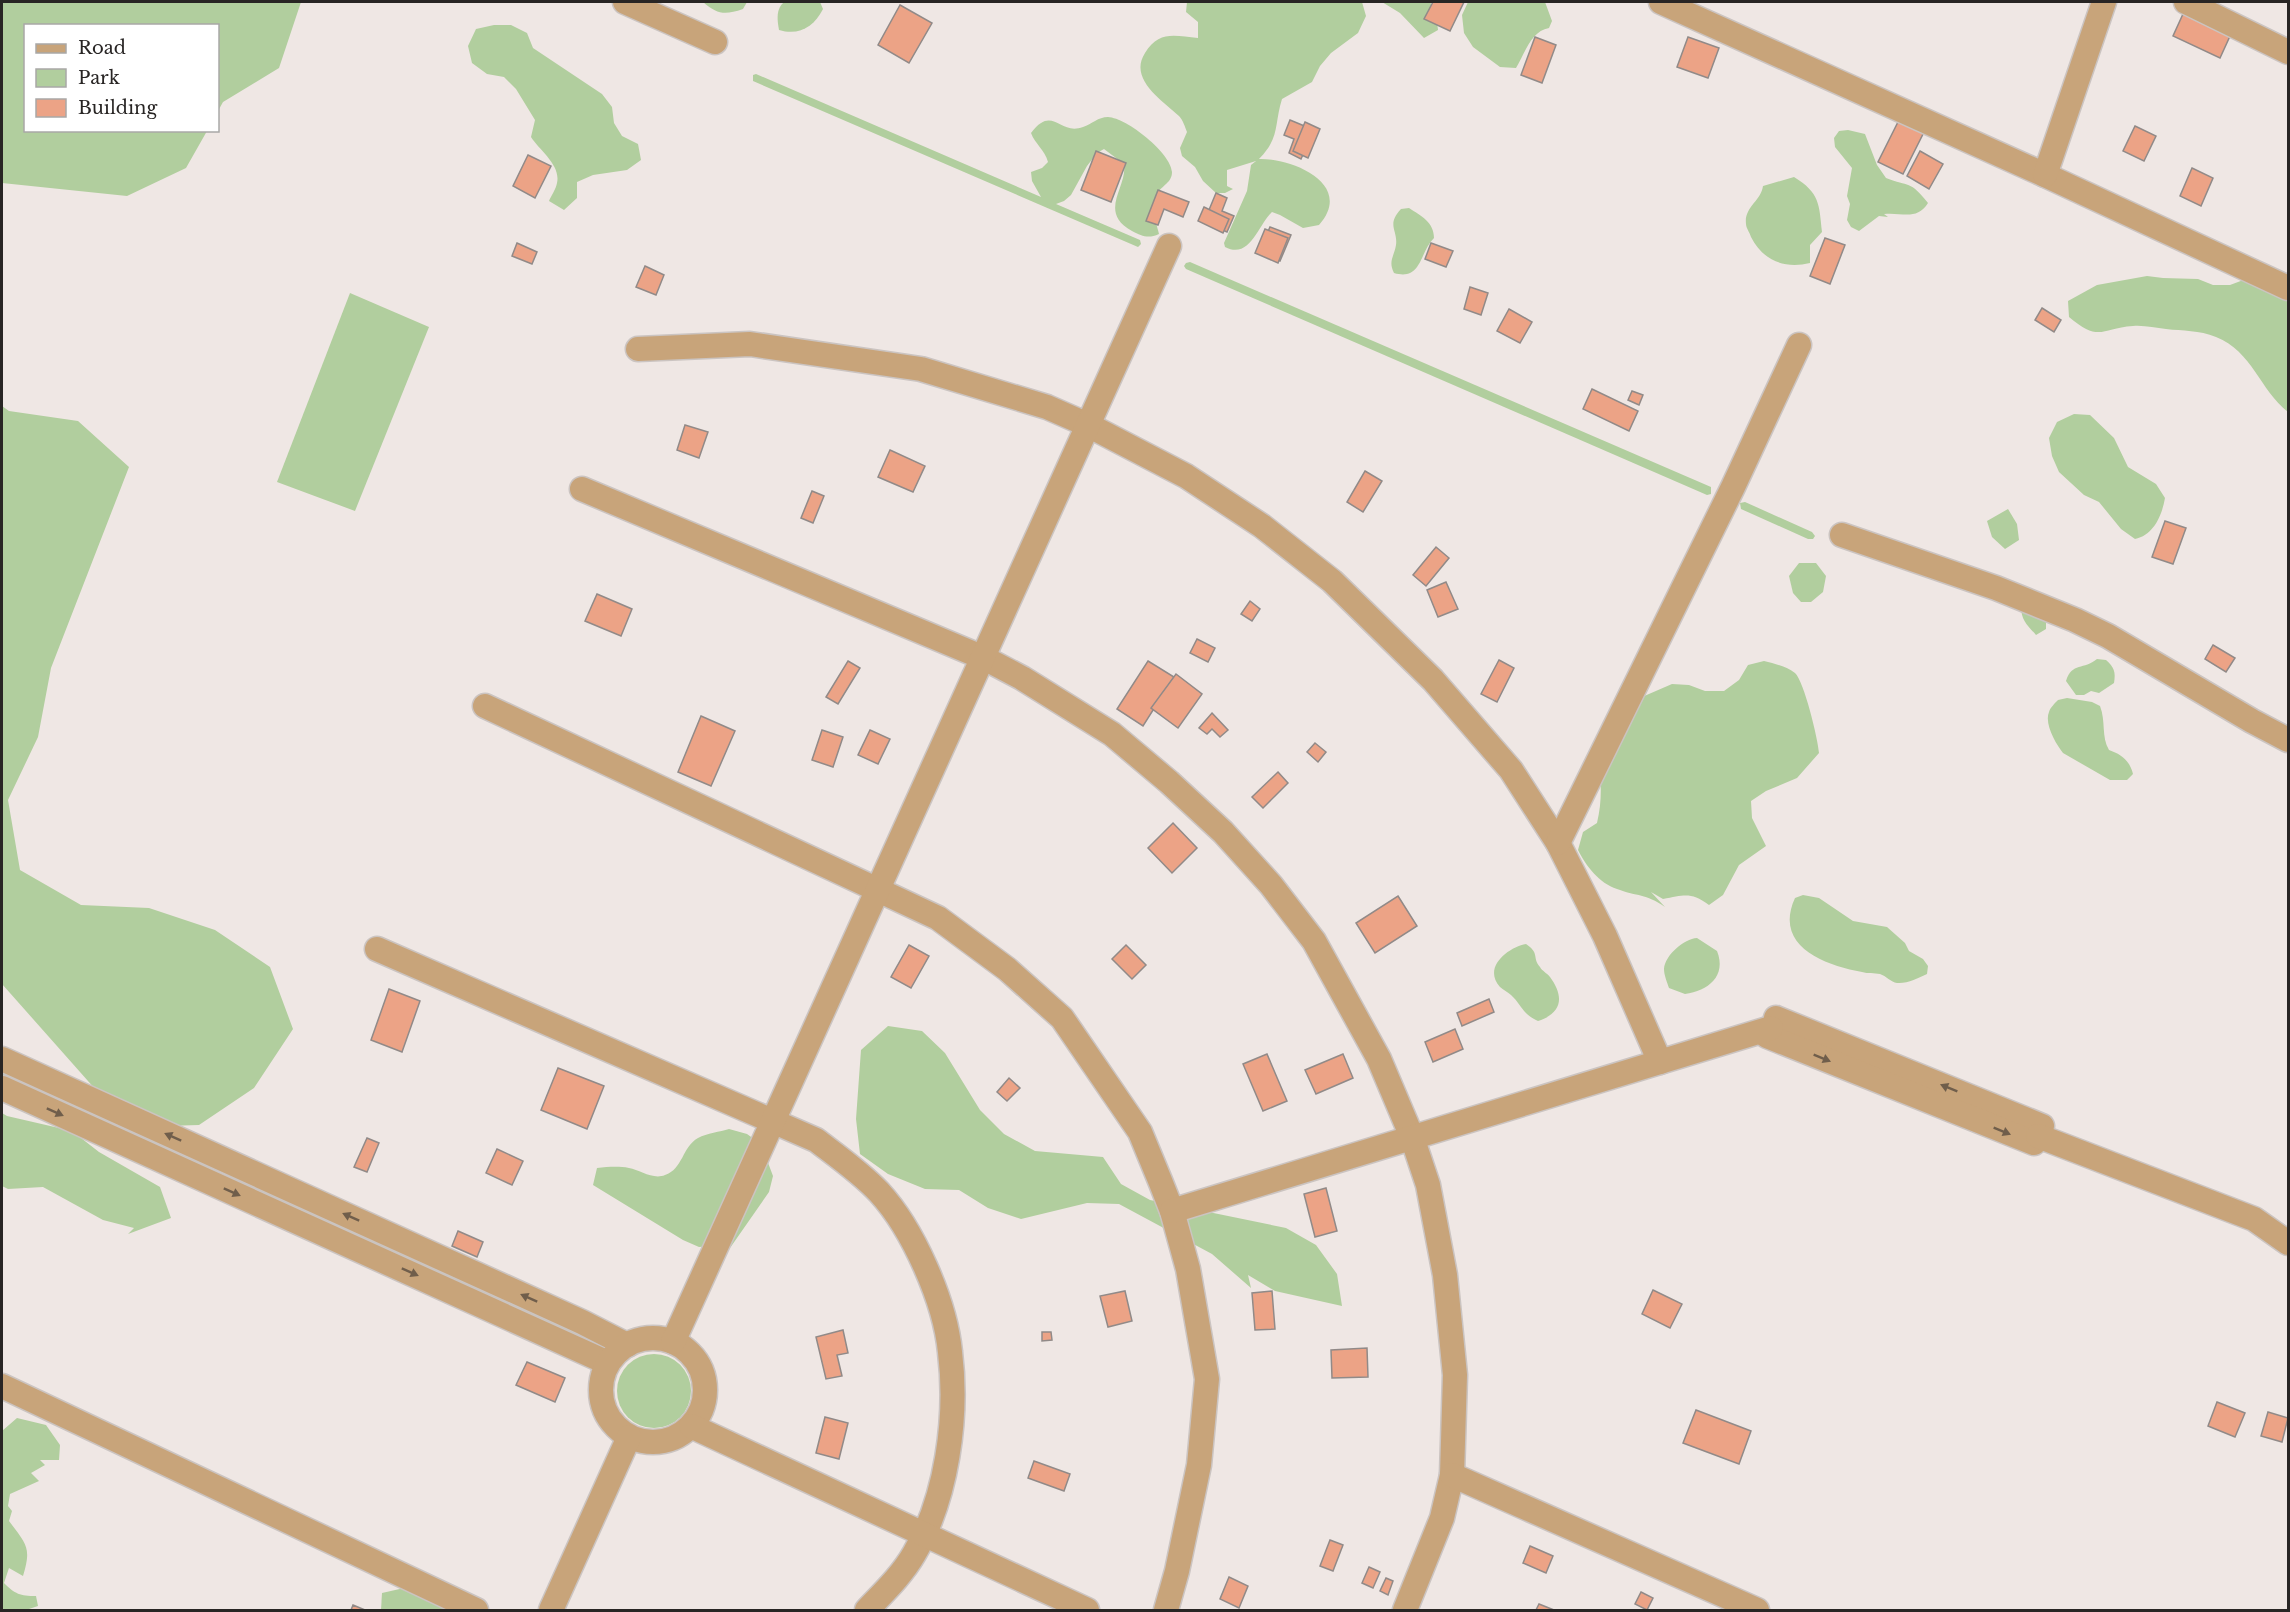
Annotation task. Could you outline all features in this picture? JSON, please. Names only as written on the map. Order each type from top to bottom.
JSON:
[{"type":"street","points":[[625,2],[715,42]]},
{"type":"street","points":[[1661,2],[2289,288]]},
{"type":"street","points":[[2045,175],[2104,2]]},
{"type":"street","points":[[2186,2],[2289,52]]},
{"type":"street","points":[[673,1342],[1169,246]]},
{"type":"street","points":[[638,349],[750,344],[921,369],[1047,407],[1089,425],[1186,476],[1262,526],[1332,581],[1433,680],[1511,770],[1558,843],[1605,936],[1660,1062]]},
{"type":"street","points":[[1558,843],[1733,488],[1799,345]]},
{"type":"street","points":[[582,489],[984,658],[1022,678],[1112,734],[1169,782],[1223,832],[1271,885],[1314,941],[1379,1059],[1412,1137],[1428,1185],[1445,1275],[1455,1375],[1452,1475],[1442,1518],[1405,1611]]},
{"type":"street","points":[[1842,535],[1996,588],[2075,620],[2108,636],[2252,721],[2289,740]]},
{"type":"street","points":[[485,706],[938,918],[1007,969],[1062,1018],[1140,1132],[1172,1211],[1188,1269],[1207,1379],[1199,1465],[1177,1571],[1166,1611]]},
{"type":"street","points":[[377,949],[816,1140],[853,1168],[879,1192],[902,1222],[923,1262],[939,1304],[950,1351],[952,1416],[949,1444],[935,1508],[924,1535],[913,1556],[867,1611]]},
{"type":"street","points":[[1172,1211],[1772,1027],[2038,1135],[2254,1219],[2289,1243]]},
{"type":"street","points":[[2,1059],[582,1322],[627,1345]]},
{"type":"street","points":[[2,1088],[608,1363]]},
{"type":"street","points":[[658,1338],[673,1342],[687,1351],[698,1364],[704,1380],[704,1396],[700,1413],[691,1426],[678,1436],[662,1442],[645,1442],[629,1437],[615,1427],[605,1413],[601,1396],[602,1379],[608,1363],[627,1345],[642,1339],[658,1338]]},
{"type":"street","points":[[2,1386],[476,1611]]},
{"type":"street","points":[[691,1426],[1087,1611]]},
{"type":"street","points":[[550,1611],[629,1437]]},
{"type":"street","points":[[1452,1475],[1756,1611]]},
{"type":"green space","points":[[2,2],[301,2],[279,68],[223,102],[219,109],[219,24],[24,24],[24,132],[206,132],[186,168],[127,196],[2,183]]},
{"type":"green space","points":[[703,2],[747,2],[743,9],[722,13]]},
{"type":"green space","points":[[784,2],[820,2],[823,9],[810,25],[799,31],[786,32],[779,30],[778,22],[778,11]]},
{"type":"green space","points":[[1187,2],[1362,2],[1366,16],[1358,33],[1331,53],[1320,66],[1312,82],[1282,99],[1273,138],[1259,159],[1287,163],[1302,169],[1315,176],[1325,186],[1329,197],[1328,210],[1319,225],[1303,228],[1272,212],[1247,245],[1234,250],[1225,247],[1224,243],[1247,191],[1251,165],[1256,161],[1227,170],[1227,186],[1233,189],[1225,193],[1216,193],[1203,181],[1195,167],[1182,156],[1180,148],[1187,132],[1182,119],[1150,89],[1141,72],[1141,63],[1145,53],[1156,41],[1168,36],[1198,38],[1198,22],[1186,12]]},
{"type":"green space","points":[[1382,2],[1430,2],[1436,14],[1438,30],[1424,38],[1400,13]]},
{"type":"green space","points":[[1468,2],[1545,2],[1552,21],[1549,28],[1533,38],[1516,68],[1500,67],[1473,47],[1464,33],[1462,15]]},
{"type":"green space","points":[[494,25],[511,25],[527,33],[533,48],[602,94],[612,107],[614,123],[622,136],[638,144],[641,160],[627,170],[593,175],[577,182],[577,198],[564,210],[549,201],[556,185],[556,170],[531,137],[535,120],[516,89],[504,77],[487,74],[472,63],[468,46],[476,29]]},
{"type":"green space","points":[[756,74],[1041,197],[1032,181],[1031,172],[1042,168],[1048,162],[1031,133],[1045,121],[1075,129],[1104,117],[1116,119],[1126,123],[1147,138],[1170,164],[1172,172],[1170,179],[1157,194],[1154,204],[1159,234],[1148,237],[1122,224],[1115,208],[1124,173],[1124,164],[1104,149],[1097,153],[1087,166],[1071,195],[1056,204],[1140,240],[1141,244],[1138,247],[753,81],[753,75]]},
{"type":"green space","points":[[1848,130],[1865,134],[1877,165],[1886,178],[1909,185],[1917,191],[1928,203],[1924,209],[1914,214],[1884,214],[1888,217],[1879,216],[1859,231],[1851,227],[1847,220],[1850,204],[1847,196],[1852,168],[1835,147],[1834,138],[1839,131]]},
{"type":"green space","points":[[1794,177],[1809,188],[1817,200],[1822,232],[1810,245],[1810,263],[1801,265],[1784,264],[1768,257],[1756,245],[1746,226],[1750,208],[1763,186]]},
{"type":"green space","points":[[1409,208],[1429,224],[1434,238],[1415,269],[1410,273],[1394,273],[1391,262],[1396,245],[1393,223],[1401,209]]},
{"type":"green space","points":[[1190,262],[1711,487],[1711,494],[1707,495],[1186,269],[1184,266]]},
{"type":"green space","points":[[2147,276],[2198,279],[2213,285],[2230,285],[2246,279],[2288,284],[2288,412],[2278,403],[2239,352],[2216,337],[2197,332],[2141,326],[2094,332],[2069,317],[2068,301],[2097,285]]},
{"type":"green space","points":[[350,293],[429,327],[355,511],[277,482]]},
{"type":"green space","points":[[2,406],[9,411],[78,421],[129,467],[51,668],[38,737],[8,800],[20,870],[81,905],[149,908],[215,930],[270,967],[293,1029],[254,1088],[199,1125],[131,1127],[210,1166],[207,1170],[2,1078],[2,1069],[127,1125],[2,984]]},
{"type":"green space","points":[[2074,414],[2090,415],[2114,438],[2128,467],[2156,484],[2165,498],[2156,523],[2142,537],[2135,539],[2121,529],[2099,502],[2084,495],[2059,472],[2052,456],[2049,438],[2057,422]]},
{"type":"green space","points":[[1745,502],[1812,532],[1815,536],[1813,539],[1808,539],[1741,509],[1740,503]]},
{"type":"green space","points":[[2008,509],[2017,524],[2019,540],[2005,549],[1992,537],[1987,521]]},
{"type":"green space","points":[[1799,563],[1816,563],[1826,576],[1823,592],[1811,602],[1801,602],[1793,593],[1789,576]]},
{"type":"green space","points":[[2021,606],[2046,621],[2046,629],[2036,635],[2023,619]]},
{"type":"green space","points":[[2097,659],[2106,660],[2111,665],[2114,670],[2114,683],[2099,693],[2091,691],[2084,695],[2076,695],[2066,681],[2069,675],[2075,669]]},
{"type":"green space","points":[[1764,661],[1788,669],[1799,678],[1810,711],[1819,753],[1797,778],[1766,791],[1751,801],[1752,818],[1766,846],[1739,865],[1723,895],[1709,905],[1692,896],[1663,899],[1651,892],[1665,907],[1647,897],[1604,883],[1589,868],[1578,850],[1583,832],[1597,823],[1599,814],[1601,788],[1597,752],[1642,697],[1672,684],[1689,685],[1705,691],[1724,691],[1739,680],[1748,665]]},
{"type":"green space","points":[[2067,698],[2092,702],[2100,706],[2105,740],[2109,750],[2124,759],[2132,769],[2133,774],[2127,780],[2110,780],[2063,753],[2052,734],[2048,717],[2050,709],[2058,700]]},
{"type":"green space","points":[[1803,895],[1819,898],[1853,921],[1887,927],[1905,943],[1909,951],[1923,959],[1928,966],[1927,974],[1909,982],[1897,983],[1880,974],[1847,969],[1818,958],[1797,941],[1791,929],[1790,915],[1795,898]]},
{"type":"green space","points":[[1697,938],[1717,951],[1719,968],[1717,975],[1708,986],[1701,990],[1685,994],[1669,988],[1664,969],[1668,958],[1681,945]]},
{"type":"green space","points":[[1526,944],[1533,950],[1542,970],[1555,984],[1559,997],[1556,1009],[1546,1018],[1538,1021],[1525,1012],[1495,980],[1494,972],[1500,959],[1512,949]]},
{"type":"green space","points":[[888,1026],[922,1031],[945,1053],[980,1110],[1004,1134],[1035,1151],[1103,1157],[1121,1184],[1150,1200],[1286,1228],[1316,1245],[1337,1274],[1342,1306],[1275,1291],[1248,1275],[1251,1288],[1212,1254],[1119,1204],[1087,1203],[1021,1219],[988,1208],[959,1190],[925,1189],[888,1174],[860,1154],[856,1119],[861,1050]]},
{"type":"green space","points":[[2,1113],[72,1131],[99,1152],[160,1187],[171,1218],[128,1234],[134,1228],[103,1220],[43,1187],[8,1189],[2,1186]]},
{"type":"green space","points":[[729,1129],[747,1134],[761,1144],[773,1176],[769,1192],[730,1248],[731,1245],[699,1247],[683,1240],[593,1185],[597,1168],[625,1167],[651,1176],[665,1175],[676,1168],[689,1147],[698,1138]]},
{"type":"green space","points":[[231,1176],[593,1340],[592,1343],[230,1178]]},
{"type":"green space","points":[[647,1354],[661,1354],[675,1360],[685,1370],[691,1384],[691,1398],[685,1412],[675,1422],[661,1428],[647,1428],[633,1422],[623,1412],[617,1398],[617,1384],[623,1370],[633,1360]]},
{"type":"green space","points":[[17,1418],[46,1425],[60,1445],[59,1460],[40,1460],[45,1465],[31,1473],[39,1481],[10,1494],[8,1506],[12,1511],[9,1521],[26,1546],[27,1558],[23,1576],[9,1568],[4,1583],[18,1594],[36,1596],[38,1606],[26,1610],[2,1610],[2,1431]]},
{"type":"green space","points":[[404,1588],[449,1610],[381,1610],[382,1593]]},
{"type":"building","points":[[1433,2],[1464,2],[1450,31],[1424,19]]},
{"type":"building","points":[[900,5],[932,23],[909,63],[878,45]]},
{"type":"building","points":[[2183,14],[2230,36],[2220,58],[2173,36]]},
{"type":"building","points":[[1535,37],[1556,45],[1542,83],[1521,75]]},
{"type":"building","points":[[1688,37],[1719,48],[1708,78],[1677,67]]},
{"type":"building","points":[[1290,120],[1314,130],[1301,159],[1289,153],[1294,139],[1284,135]]},
{"type":"building","points":[[1899,120],[1924,132],[1903,174],[1878,162]]},
{"type":"building","points":[[1305,122],[1320,129],[1308,158],[1293,151]]},
{"type":"building","points":[[2135,126],[2156,136],[2144,161],[2123,151]]},
{"type":"building","points":[[1096,151],[1126,163],[1111,202],[1081,190]]},
{"type":"building","points":[[1920,151],[1943,164],[1929,189],[1907,176]]},
{"type":"building","points":[[528,155],[551,166],[535,198],[513,186]]},
{"type":"building","points":[[2192,168],[2213,178],[2201,206],[2180,196]]},
{"type":"building","points":[[1158,190],[1189,202],[1183,217],[1164,209],[1158,225],[1146,221]]},
{"type":"building","points":[[1216,193],[1227,198],[1222,211],[1234,216],[1227,232],[1204,222]]},
{"type":"building","points":[[1204,207],[1229,219],[1223,233],[1198,221]]},
{"type":"building","points":[[1270,227],[1291,235],[1280,261],[1259,252]]},
{"type":"building","points":[[1265,229],[1288,238],[1278,263],[1255,253]]},
{"type":"building","points":[[1825,238],[1845,245],[1830,284],[1810,276]]},
{"type":"building","points":[[517,243],[537,252],[532,264],[512,256]]},
{"type":"building","points":[[1431,243],[1453,251],[1446,267],[1425,259]]},
{"type":"building","points":[[645,266],[664,275],[656,295],[636,287]]},
{"type":"building","points":[[1470,287],[1488,293],[1481,315],[1464,309]]},
{"type":"building","points":[[2042,308],[2061,320],[2054,332],[2035,320]]},
{"type":"building","points":[[1509,309],[1532,322],[1520,343],[1497,331]]},
{"type":"building","points":[[1592,389],[1638,411],[1629,431],[1583,409]]},
{"type":"building","points":[[1632,391],[1643,395],[1639,405],[1628,400]]},
{"type":"building","points":[[685,425],[708,432],[699,458],[677,450]]},
{"type":"building","points":[[890,450],[925,466],[913,492],[878,477]]},
{"type":"building","points":[[1365,471],[1382,481],[1363,512],[1347,502]]},
{"type":"building","points":[[812,491],[824,496],[813,523],[801,518]]},
{"type":"building","points":[[2165,521],[2186,528],[2173,564],[2152,557]]},
{"type":"building","points":[[1436,547],[1449,558],[1426,586],[1413,575]]},
{"type":"building","points":[[1446,582],[1458,609],[1438,617],[1427,590]]},
{"type":"building","points":[[597,594],[632,609],[621,636],[585,621]]},
{"type":"building","points":[[1250,601],[1260,609],[1252,621],[1241,614]]},
{"type":"building","points":[[1197,639],[1215,648],[1208,662],[1190,653]]},
{"type":"building","points":[[2213,645],[2235,658],[2226,672],[2205,659]]},
{"type":"building","points":[[1499,660],[1514,668],[1497,702],[1481,694]]},
{"type":"building","points":[[848,661],[860,668],[838,704],[826,697]]},
{"type":"building","points":[[1148,661],[1174,677],[1143,726],[1117,709]]},
{"type":"building","points":[[1176,674],[1202,694],[1178,728],[1151,708]]},
{"type":"building","points":[[1212,713],[1228,730],[1220,737],[1212,729],[1207,734],[1199,728]]},
{"type":"building","points":[[701,716],[735,731],[711,786],[678,772]]},
{"type":"building","points":[[822,730],[843,737],[833,767],[812,760]]},
{"type":"building","points":[[870,730],[890,739],[878,764],[858,755]]},
{"type":"building","points":[[1315,743],[1326,752],[1318,762],[1307,752]]},
{"type":"building","points":[[1278,772],[1288,783],[1263,808],[1252,797]]},
{"type":"building","points":[[1173,823],[1197,848],[1172,873],[1148,848]]},
{"type":"building","points":[[1398,896],[1417,926],[1375,953],[1356,923]]},
{"type":"building","points":[[909,945],[929,956],[911,988],[891,977]]},
{"type":"building","points":[[1126,945],[1146,965],[1132,979],[1112,959]]},
{"type":"building","points":[[389,989],[420,1001],[402,1052],[371,1040]]},
{"type":"building","points":[[1489,999],[1494,1012],[1462,1026],[1457,1013]]},
{"type":"building","points":[[1455,1029],[1463,1049],[1433,1062],[1425,1042]]},
{"type":"building","points":[[1267,1054],[1287,1101],[1263,1111],[1243,1064]]},
{"type":"building","points":[[1343,1054],[1353,1078],[1316,1094],[1305,1070]]},
{"type":"building","points":[[558,1068],[604,1086],[587,1129],[541,1110]]},
{"type":"building","points":[[1009,1078],[1020,1088],[1007,1101],[997,1092]]},
{"type":"building","points":[[367,1138],[379,1143],[367,1172],[354,1167]]},
{"type":"building","points":[[497,1149],[523,1161],[512,1185],[486,1173]]},
{"type":"building","points":[[1326,1188],[1337,1231],[1315,1237],[1304,1194]]},
{"type":"building","points":[[458,1231],[483,1242],[477,1257],[452,1246]]},
{"type":"building","points":[[1653,1290],[1682,1304],[1670,1328],[1642,1314]]},
{"type":"building","points":[[1125,1291],[1132,1321],[1108,1327],[1100,1296]]},
{"type":"building","points":[[1272,1291],[1275,1329],[1255,1330],[1252,1293]]},
{"type":"building","points":[[843,1330],[848,1353],[837,1355],[842,1376],[826,1379],[816,1337]]},
{"type":"building","points":[[1042,1332],[1051,1332],[1052,1340],[1042,1341]]},
{"type":"building","points":[[1367,1348],[1368,1377],[1332,1378],[1331,1350]]},
{"type":"building","points":[[527,1362],[565,1378],[555,1402],[516,1385]]},
{"type":"building","points":[[2217,1402],[2245,1413],[2235,1437],[2208,1426]]},
{"type":"building","points":[[1696,1410],[1751,1431],[1739,1464],[1683,1443]]},
{"type":"building","points":[[2268,1412],[2288,1418],[2282,1442],[2261,1436]]},
{"type":"building","points":[[825,1417],[848,1423],[839,1459],[816,1453]]},
{"type":"building","points":[[1034,1461],[1070,1474],[1064,1491],[1028,1478]]},
{"type":"building","points":[[1330,1540],[1343,1545],[1333,1571],[1320,1566]]},
{"type":"building","points":[[1530,1546],[1553,1556],[1546,1573],[1523,1563]]},
{"type":"building","points":[[1369,1567],[1380,1572],[1373,1588],[1362,1583]]},
{"type":"building","points":[[1229,1577],[1248,1586],[1239,1608],[1220,1599]]},
{"type":"building","points":[[1386,1578],[1393,1581],[1388,1595],[1380,1591]]},
{"type":"building","points":[[1641,1592],[1653,1598],[1647,1610],[1635,1604]]},
{"type":"building","points":[[1539,1604],[1554,1610],[1536,1610]]},
{"type":"building","points":[[353,1605],[365,1610],[351,1610]]}]
